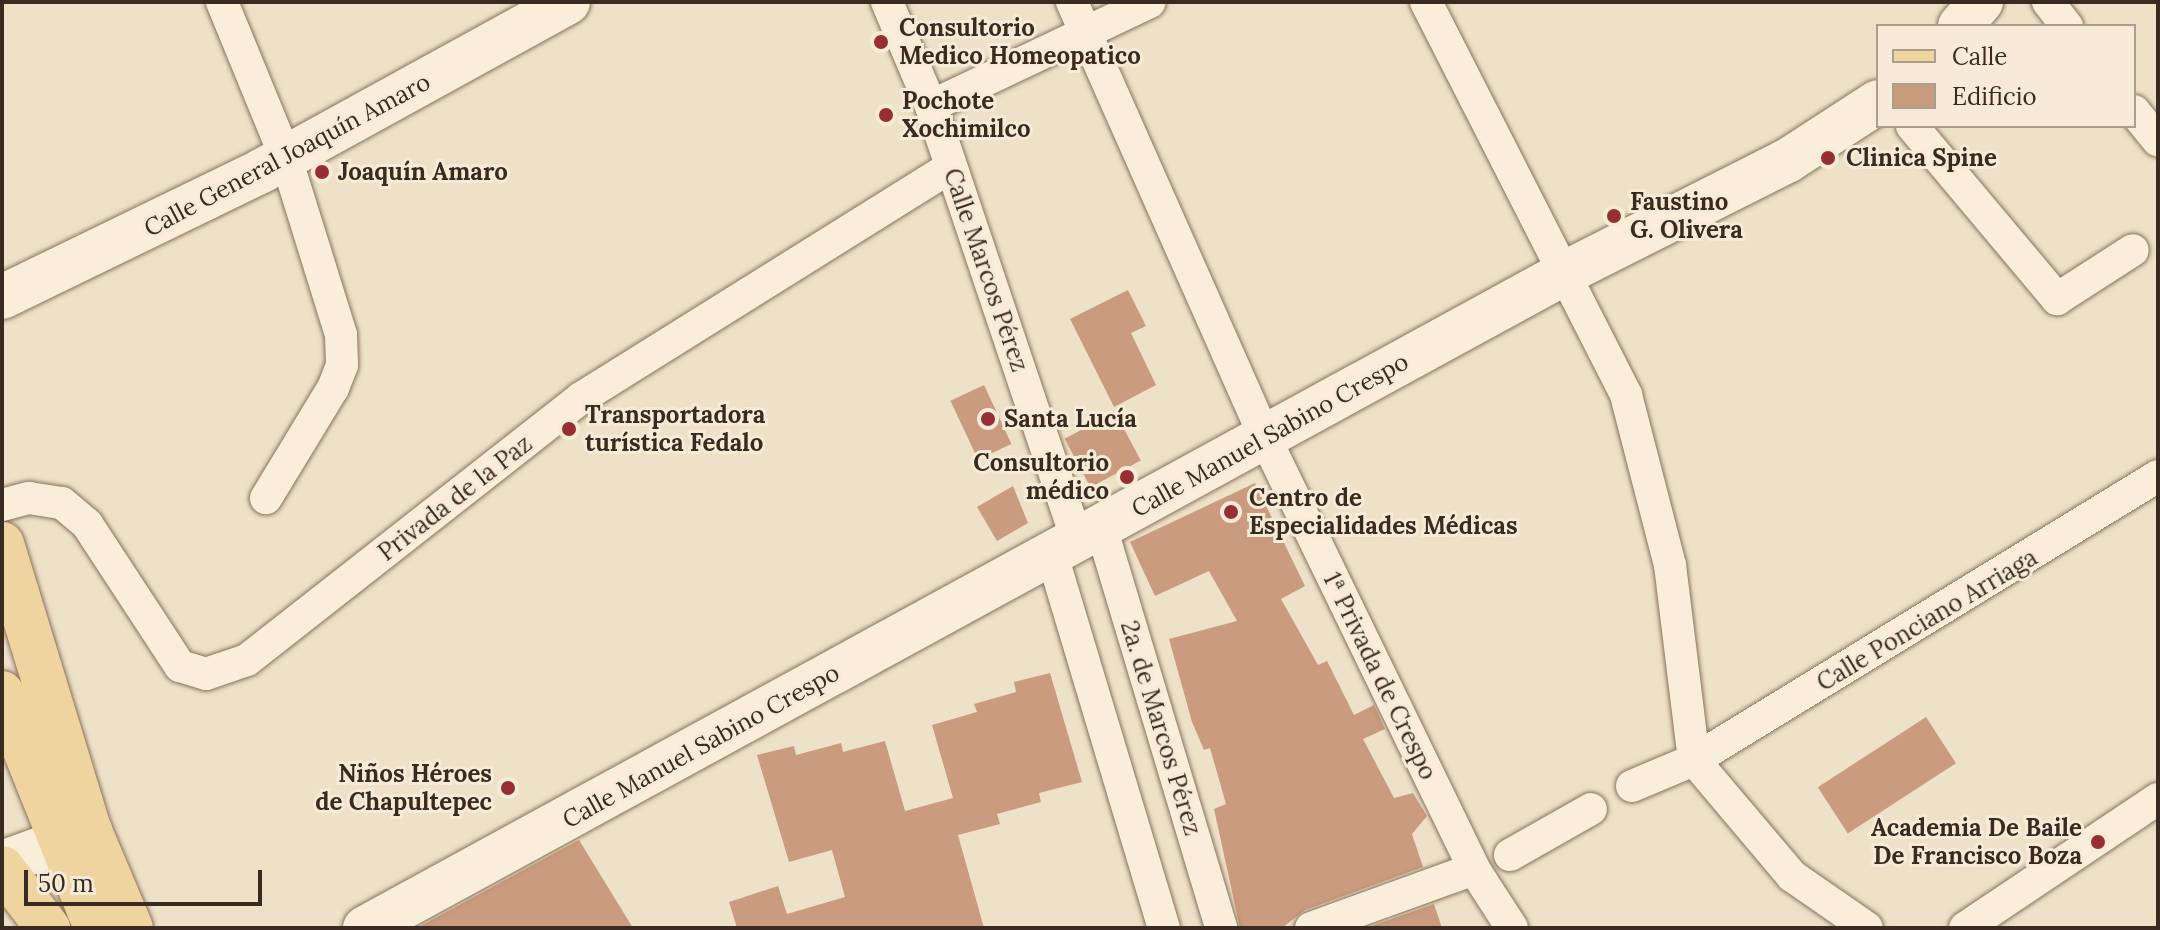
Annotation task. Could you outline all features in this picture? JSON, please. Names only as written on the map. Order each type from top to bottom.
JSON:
[{"type":"main road","points":[[2,544],[81,854],[96,928]]},
{"type":"main road","points":[[2,693],[81,854],[131,928]]},
{"type":"street","points":[[222,2],[274,164],[341,335],[342,365],[333,388],[266,498]]},
{"type":"street","name":"Calle General Joaquín Amaro","points":[[2,297],[136,236],[274,164],[568,2]]},
{"type":"street","name":"Calle Marcos Pérez","points":[[887,2],[931,106],[1076,541]]},
{"type":"street","name":"1ª Privada de Crespo","points":[[1072,2],[1266,440],[1474,869],[1512,928]]},
{"type":"street","points":[[931,106],[1087,35],[1150,2]]},
{"type":"street","points":[[1426,2],[1561,275],[1626,395],[1670,565],[1694,760],[1792,876],[1867,928]]},
{"type":"street","points":[[1962,24],[1981,2]]},
{"type":"street","points":[[2048,2],[2065,24]]},
{"type":"street","name":"Calle Manuel Sabino Crespo","points":[[365,928],[1266,440],[1561,275],[1787,161],[1876,103]]},
{"type":"street","points":[[2136,114],[2158,141]]},
{"type":"street","points":[[1914,128],[2057,299],[2133,250]]},
{"type":"street","name":"Privada de la Paz","points":[[2,505],[29,498],[62,503],[87,524],[180,666],[206,674],[247,660],[581,398],[951,167]]},
{"type":"street","name":"Calle Ponciano Arriaga","points":[[1510,855],[1607,800],[1694,760],[2158,476]]},
{"type":"street","points":[[1076,541],[1164,928]]},
{"type":"street","name":"2a. de Marcos Pérez","points":[[1076,541],[1221,928]]},
{"type":"street","points":[[1965,928],[2158,799]]},
{"type":"street","points":[[16,891],[81,854]]},
{"type":"street","points":[[1311,928],[1474,869]]},
{"type":"building","points":[[1128,290],[1146,326],[1131,333],[1156,385],[1114,407],[1070,319]]},
{"type":"building","points":[[984,385],[1011,444],[978,460],[950,401]]},
{"type":"building","points":[[1115,412],[1141,461],[1090,487],[1065,439]]},
{"type":"building","points":[[1255,483],[1305,586],[1281,599],[1318,665],[1327,661],[1354,715],[1374,705],[1385,729],[1363,739],[1394,798],[1413,793],[1427,816],[1412,834],[1423,867],[1305,910],[1282,928],[1240,928],[1214,809],[1226,804],[1210,748],[1204,750],[1192,722],[1169,639],[1237,621],[1209,571],[1155,596],[1130,542]]},
{"type":"building","points":[[1013,486],[1028,523],[997,541],[977,507]]},
{"type":"building","points":[[1050,673],[1082,782],[1039,793],[1041,802],[997,814],[1000,824],[958,835],[984,928],[737,928],[729,902],[778,886],[787,914],[845,897],[832,850],[789,862],[757,755],[794,746],[796,755],[841,743],[843,752],[885,741],[905,811],[953,798],[932,725],[977,712],[974,704],[1016,692],[1014,682]]},
{"type":"building","points":[[1926,717],[1956,763],[1848,833],[1818,787]]},
{"type":"building","points":[[579,840],[633,928],[417,928]]},
{"type":"building","points":[[1434,904],[1442,928],[1372,926]]},
{"type":"place","name":"Consultorio Medico Homeopatico","points":[[881,42]]},
{"type":"place","name":"Pochote Xochimilco","points":[[886,115]]},
{"type":"place","name":"Clinica Spine","points":[[1828,158]]},
{"type":"place","name":"Joaquín Amaro","points":[[322,172]]},
{"type":"place","name":"Faustino G. Olivera","points":[[1614,216]]},
{"type":"place","name":"Santa Lucía","points":[[988,419]]},
{"type":"place","name":"Transportadora turística Fedalo","points":[[569,429]]},
{"type":"place","name":"Consultorio médico","points":[[1127,477]]},
{"type":"place","name":"Centro de Especialidades Médicas","points":[[1231,512]]},
{"type":"place","name":"Niños Héroes de Chapultepec","points":[[508,788]]},
{"type":"place","name":"Academia De Baile De Francisco Boza","points":[[2098,842]]}]
